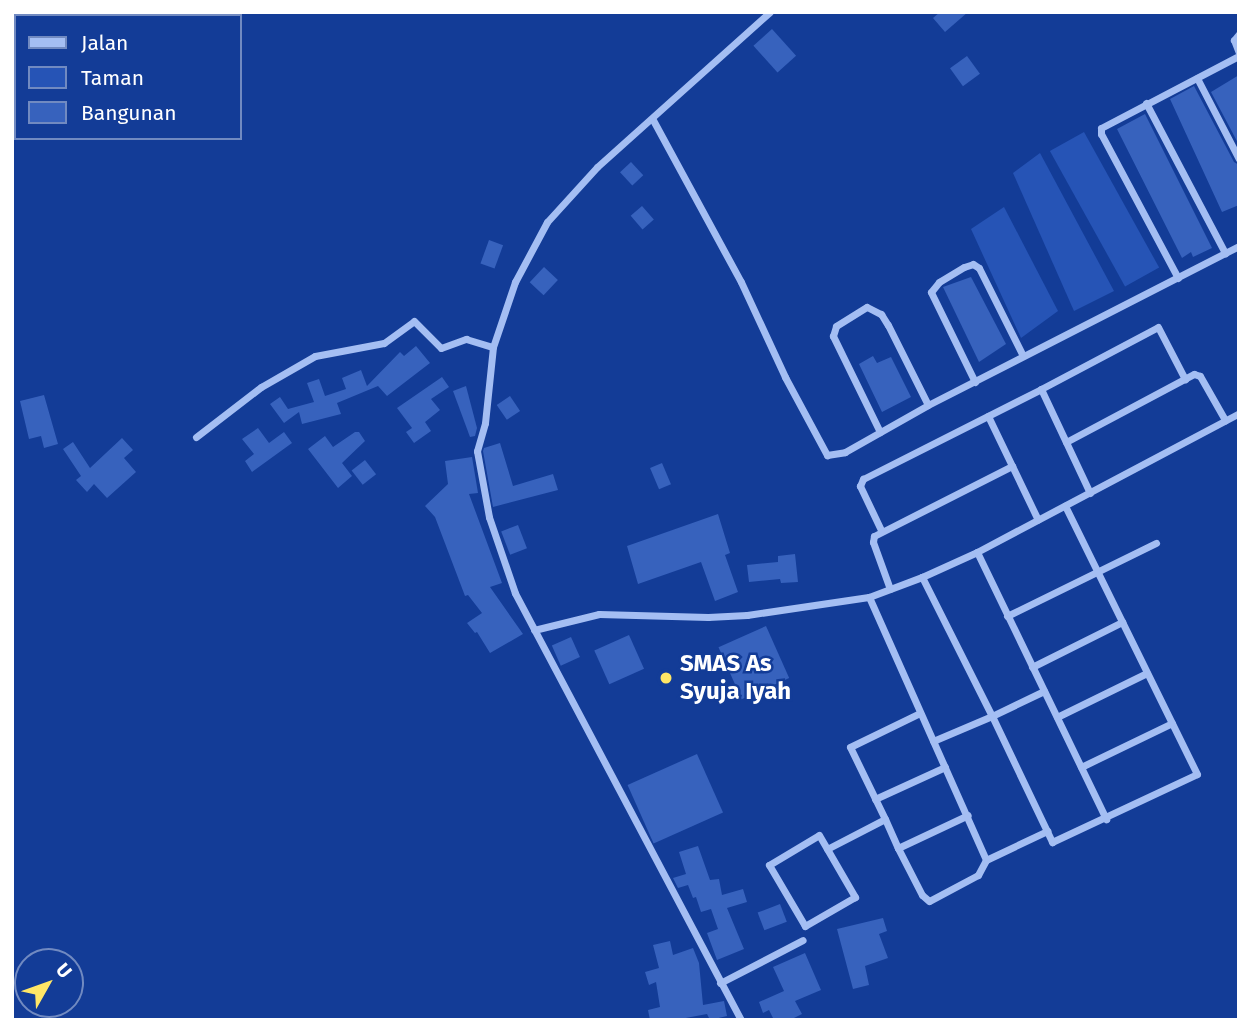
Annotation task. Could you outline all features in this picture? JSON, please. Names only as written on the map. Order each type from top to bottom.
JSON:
[{"type":"street","points":[[741,1020],[515,593],[497,546],[482,486],[477,451],[485,423],[493,347],[515,282],[547,222],[597,167],[653,120],[770,12]]},
{"type":"street","points":[[1178,278],[1101,134],[1104,124],[1239,55],[1234,40],[1239,34]]},
{"type":"street","points":[[1197,78],[1239,159]]},
{"type":"street","points":[[1146,103],[1225,253]]},
{"type":"street","points":[[653,120],[741,282],[785,377],[827,455],[845,452],[928,405],[1239,246]]},
{"type":"street","points":[[975,382],[931,292],[939,282],[964,267],[973,264],[979,268],[1023,356]]},
{"type":"street","points":[[880,432],[833,336],[836,326],[867,307],[881,314],[888,325],[928,405]]},
{"type":"street","points":[[196,438],[261,387],[307,360],[338,349],[384,343],[414,321],[441,348],[466,339],[493,347]]},
{"type":"street","points":[[881,530],[860,486],[863,479],[1158,327],[1185,379]]},
{"type":"street","points":[[1066,442],[1194,374],[1200,376],[1225,420]]},
{"type":"street","points":[[1041,389],[1090,493]]},
{"type":"street","points":[[534,630],[599,614],[734,616],[869,597],[977,552],[1239,413]]},
{"type":"street","points":[[988,416],[1038,520]]},
{"type":"street","points":[[890,589],[873,542],[881,530],[1012,466]]},
{"type":"street","points":[[922,577],[1052,842],[1197,774],[1065,506]]},
{"type":"street","points":[[1007,616],[1156,543]]},
{"type":"street","points":[[977,552],[1106,818]]},
{"type":"street","points":[[869,597],[986,860]]},
{"type":"street","points":[[1032,667],[1122,622]]},
{"type":"street","points":[[1056,717],[1147,673]]},
{"type":"street","points":[[933,741],[1044,691]]},
{"type":"street","points":[[920,713],[850,747],[922,895],[929,901],[978,875],[986,860],[1047,831]]},
{"type":"street","points":[[1081,767],[1172,723]]},
{"type":"street","points":[[875,799],[945,767]]},
{"type":"street","points":[[898,848],[968,815]]},
{"type":"street","points":[[827,849],[885,819]]},
{"type":"street","points":[[819,835],[827,849],[855,897],[804,926],[769,864],[819,835]]},
{"type":"street","points":[[720,983],[803,940]]},
{"type":"green space","points":[[1084,132],[1159,268],[1125,286],[1050,151]]},
{"type":"green space","points":[[1040,153],[1114,291],[1074,311],[1013,173]]},
{"type":"green space","points":[[1004,207],[1058,311],[1021,338],[971,229]]},
{"type":"building","points":[[940,12],[968,12],[945,32],[933,18]]},
{"type":"building","points":[[772,29],[796,56],[778,72],[753,46]]},
{"type":"building","points":[[967,56],[980,74],[963,86],[950,68]]},
{"type":"building","points":[[1239,75],[1239,145],[1211,92]]},
{"type":"building","points":[[1194,86],[1234,162],[1239,165],[1239,205],[1222,212],[1170,99]]},
{"type":"building","points":[[1145,114],[1212,248],[1193,257],[1191,252],[1182,258],[1117,129]]},
{"type":"building","points":[[631,162],[643,175],[632,185],[620,172]]},
{"type":"building","points":[[642,206],[654,220],[642,229],[631,216]]},
{"type":"building","points":[[489,240],[503,245],[495,269],[480,263]]},
{"type":"building","points":[[544,267],[558,280],[544,295],[530,282]]},
{"type":"building","points":[[971,277],[1006,344],[979,362],[943,287]]},
{"type":"building","points":[[416,346],[430,363],[387,396],[378,386],[337,403],[341,414],[302,424],[299,412],[284,423],[270,404],[280,397],[288,409],[314,402],[307,383],[319,379],[325,396],[346,389],[342,378],[361,370],[367,386],[400,352],[404,356]]},
{"type":"building","points":[[873,356],[877,363],[891,357],[911,397],[882,412],[859,364]]},
{"type":"building","points":[[442,377],[449,387],[431,399],[440,410],[425,422],[431,431],[414,443],[406,432],[412,428],[397,408]]},
{"type":"building","points":[[466,386],[477,428],[475,436],[470,437],[453,391]]},
{"type":"building","points":[[44,395],[58,444],[44,448],[41,436],[29,439],[20,401]]},
{"type":"building","points":[[510,396],[520,411],[507,420],[497,405]]},
{"type":"building","points":[[258,428],[269,443],[284,432],[292,443],[252,472],[245,461],[254,454],[242,439]]},
{"type":"building","points":[[359,432],[365,441],[342,463],[352,476],[338,488],[308,449],[325,436],[333,447]]},
{"type":"building","points":[[122,438],[133,450],[124,458],[136,472],[107,498],[94,484],[87,492],[76,480],[81,476],[63,449],[73,442],[90,468]]},
{"type":"building","points":[[500,443],[513,486],[553,474],[558,490],[493,507],[483,451],[484,448]]},
{"type":"building","points":[[472,457],[478,493],[469,494],[502,583],[490,587],[523,634],[490,653],[477,632],[467,623],[482,613],[468,595],[465,596],[435,517],[425,506],[448,484],[445,461]]},
{"type":"building","points":[[365,460],[376,474],[363,485],[352,470]]},
{"type":"building","points":[[662,463],[671,484],[659,489],[650,468]]},
{"type":"building","points":[[718,514],[730,553],[725,555],[738,592],[715,601],[701,562],[638,584],[627,546]]},
{"type":"building","points":[[518,525],[527,548],[510,555],[501,531]]},
{"type":"building","points":[[795,554],[798,582],[781,583],[780,579],[749,582],[747,565],[778,562],[778,556]]},
{"type":"building","points":[[766,626],[789,678],[742,699],[718,647]]},
{"type":"building","points":[[629,635],[644,669],[609,684],[594,650]]},
{"type":"building","points":[[571,637],[580,657],[561,666],[552,646]]},
{"type":"building","points":[[697,754],[723,812],[654,843],[628,785]]},
{"type":"building","points":[[698,846],[710,880],[719,879],[722,895],[743,889],[747,902],[727,908],[744,949],[717,960],[707,933],[718,929],[711,909],[701,912],[688,885],[678,888],[673,878],[686,874],[679,852]]},
{"type":"building","points":[[780,904],[787,922],[764,930],[758,913]]},
{"type":"building","points":[[883,918],[887,931],[879,934],[888,958],[865,966],[869,985],[853,989],[837,929]]},
{"type":"building","points":[[670,941],[673,955],[693,948],[699,963],[703,1005],[724,1001],[727,1016],[710,1020],[707,1014],[675,1020],[650,1020],[648,1010],[660,1007],[656,982],[649,985],[645,972],[659,968],[653,945]]},
{"type":"building","points":[[805,953],[821,990],[795,1001],[802,1014],[790,1020],[774,1020],[769,1010],[763,1013],[759,1002],[784,991],[773,967]]},
{"type":"place","name":"SMAS As Syuja Iyah","points":[[666,678]]}]
